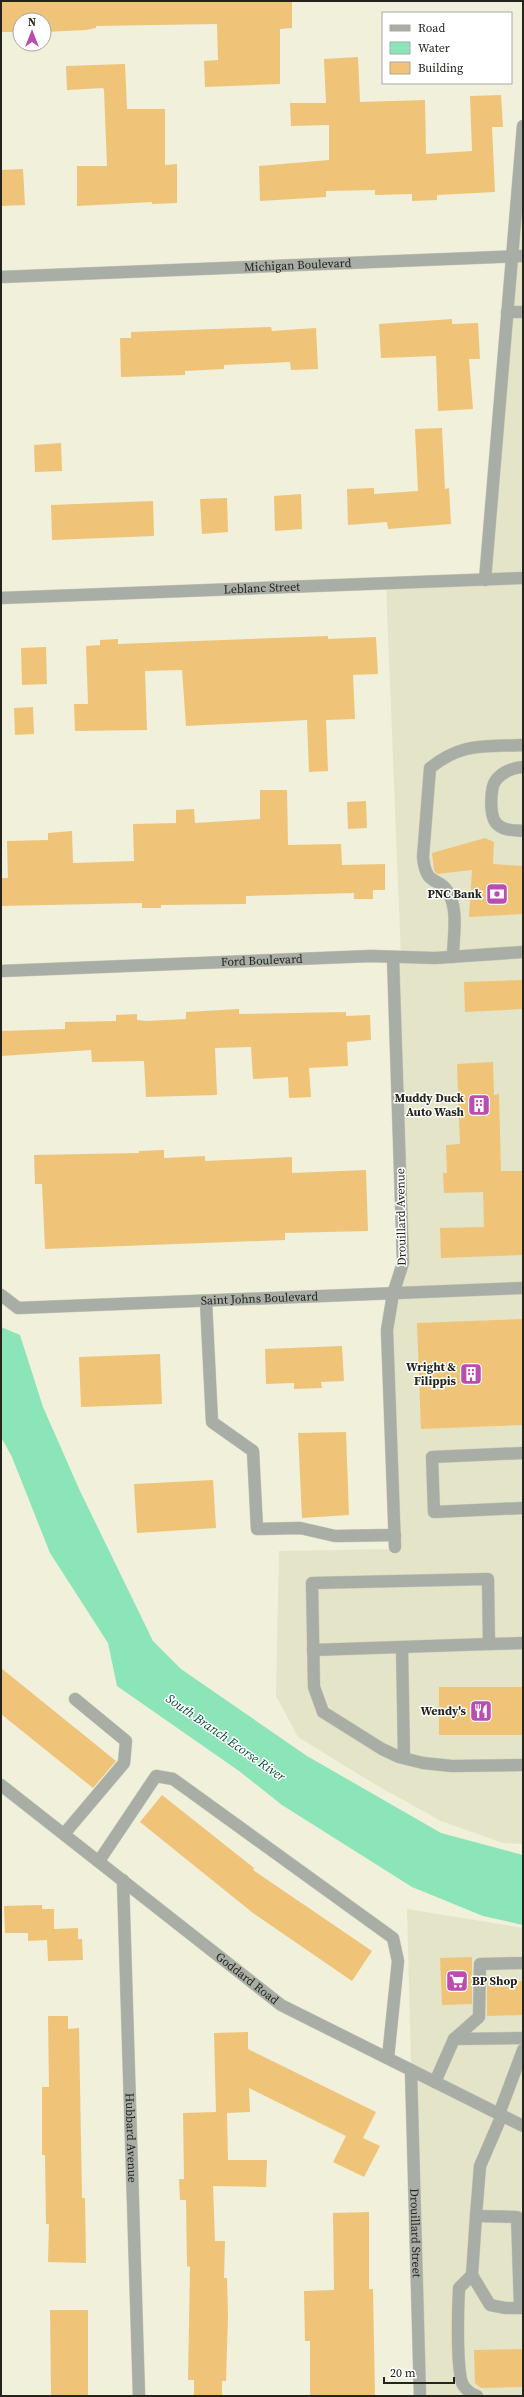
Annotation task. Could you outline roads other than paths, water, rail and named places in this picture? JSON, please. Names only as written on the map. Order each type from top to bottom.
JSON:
[{"type":"street","points":[[485,580],[508,312],[518,256],[523,126]]},
{"type":"street","name":"Michigan Boulevard","points":[[1,277],[518,256]]},
{"type":"street","points":[[508,312],[523,312]]},
{"type":"street","name":"Leblanc Street","points":[[1,598],[523,578]]},
{"type":"street","points":[[453,957],[454,906],[448,891],[432,880],[424,871],[423,857],[430,768],[446,755],[466,748],[523,745]]},
{"type":"street","points":[[523,767],[504,772],[494,781],[490,811],[496,824],[507,830],[523,831]]},
{"type":"street","name":"Ford Boulevard","points":[[1,971],[393,957],[453,957],[523,952]]},
{"type":"street","name":"Drouillard Avenue","points":[[206,1302],[212,1422],[253,1452],[257,1529],[300,1528],[335,1536],[395,1541],[387,1330],[393,1294],[403,1263],[393,957]]},
{"type":"street","name":"Saint Johns Boulevard","points":[[1,1295],[18,1308],[206,1302],[523,1288]]},
{"type":"street","points":[[523,1453],[432,1457],[434,1512],[523,1508]]},
{"type":"street","points":[[489,1644],[488,1579],[312,1583],[314,1687],[317,1700],[324,1712],[382,1749],[404,1758],[423,1763],[452,1766],[523,1765]]},
{"type":"street","points":[[313,1650],[523,1643]]},
{"type":"street","points":[[402,1647],[404,1758]]},
{"type":"street","points":[[64,1834],[124,1763],[126,1741],[75,1699]]},
{"type":"street","points":[[99,1861],[156,1776],[173,1779],[393,1938],[398,1961],[388,2058]]},
{"type":"street","name":"Goddard Road","points":[[1,1785],[281,2005],[523,2126]]},
{"type":"street","name":"Hubbard Avenue","points":[[123,1880],[139,2396]]},
{"type":"street","points":[[435,2082],[454,2039],[479,2017],[480,1964],[523,1963]]},
{"type":"street","points":[[454,2039],[523,2038]]},
{"type":"street","points":[[476,2216],[517,2217],[522,2308],[506,2308],[490,2305],[472,2275],[476,2216],[480,2166],[523,2050]]},
{"type":"street","name":"Drouillard Street","points":[[411,2070],[420,2396]]},
{"type":"street","points":[[472,2275],[459,2288],[458,2335],[462,2381],[466,2389],[477,2396]]},
{"type":"water","name":"South Branch Ecorse River","points":[[1,1327],[20,1335],[43,1407],[80,1491],[153,1641],[181,1669],[307,1756],[441,1833],[523,1855],[523,1925],[483,1916],[412,1887],[282,1805],[239,1771],[117,1686],[108,1643],[50,1553],[12,1457],[1,1437]]},
{"type":"place","name":"PNC Bank","points":[[497,894]]},
{"type":"place","name":"Muddy Duck Auto Wash","points":[[479,1105]]},
{"type":"place","name":"Wright & Filippis","points":[[471,1374]]},
{"type":"place","name":"Wendy's","points":[[481,1711]]},
{"type":"place","name":"BP Shop","points":[[457,1981]]}]
